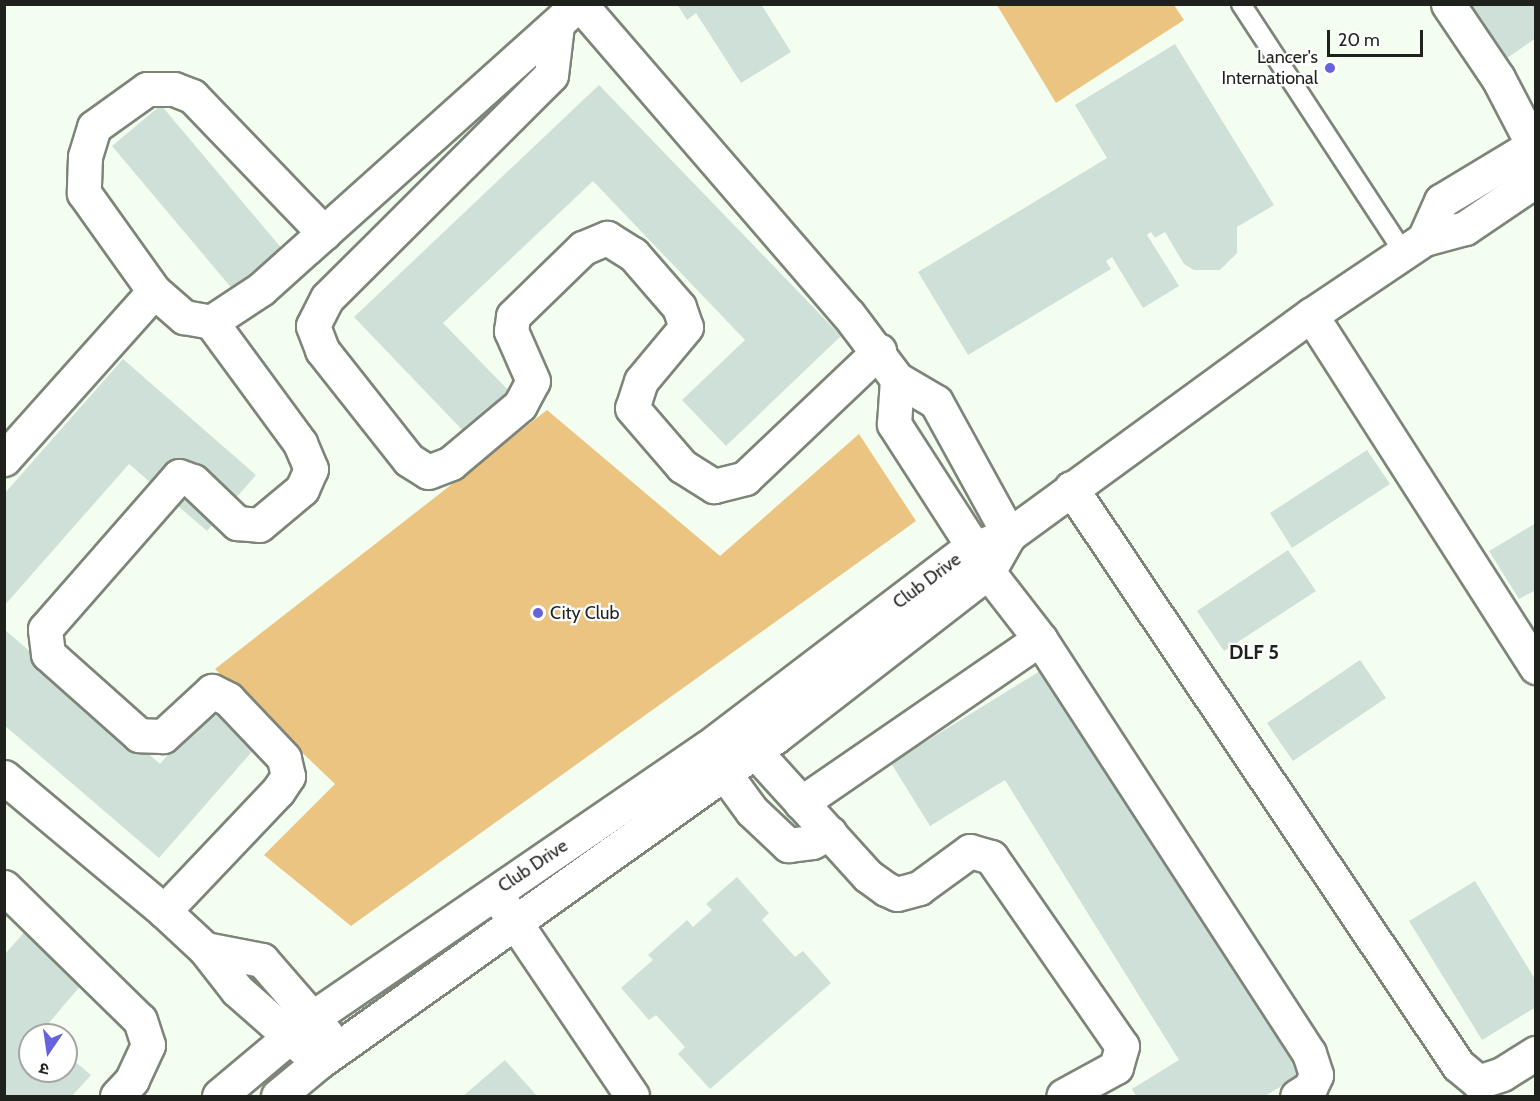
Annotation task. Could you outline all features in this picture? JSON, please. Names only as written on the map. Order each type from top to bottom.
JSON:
[{"type":"street","points":[[1414,245],[1441,201],[1534,149],[1525,99],[1448,4]]},
{"type":"street","points":[[211,322],[261,289],[572,11]]},
{"type":"street","points":[[572,11],[551,75],[327,298],[313,326],[322,350],[409,460],[428,472],[451,463],[520,405],[533,381],[510,331],[513,315],[583,248],[607,238],[633,254],[679,307],[686,327],[641,381],[632,408],[682,466],[714,486],[745,478],[879,351]]},
{"type":"street","points":[[572,11],[879,351],[897,379],[936,402],[1009,535]]},
{"type":"street","points":[[164,911],[278,791],[288,776],[284,758],[228,699],[212,691],[163,736],[139,735],[48,654],[45,629],[179,476],[194,481],[237,523],[260,525],[302,489],[311,469],[300,443],[211,322],[184,316],[154,291],[84,193],[86,156],[94,127],[147,89],[174,89],[192,96],[324,233]]},
{"type":"street","points":[[1414,245],[1465,228],[1536,180]]},
{"type":"street","name":"Club Drive","points":[[219,1096],[300,1027],[494,892],[715,761],[755,751],[1009,535],[1311,315],[1414,245]]},
{"type":"street","points":[[4,459],[154,291]]},
{"type":"street","points":[[1311,315],[1536,667]]},
{"type":"street","points":[[897,379],[894,424],[981,560],[1040,639],[1309,1053],[1316,1075],[1310,1088],[1297,1096]]},
{"type":"street","points":[[1071,488],[1458,1065],[1478,1082],[1502,1074],[1536,1053]]},
{"type":"street","name":"Club Drive","points":[[278,1096],[328,1055],[515,923],[715,761],[733,727],[981,560]]},
{"type":"street","points":[[801,803],[1040,639]]},
{"type":"street","points":[[733,727],[868,876],[897,894],[919,888],[969,851],[991,857],[1122,1046],[1116,1068],[1063,1096]]},
{"type":"street","points":[[715,761],[771,832],[788,845],[812,842],[830,833]]},
{"type":"street","points":[[4,777],[164,911],[205,949],[237,990],[300,1027],[328,1055]]},
{"type":"street","points":[[4,887],[140,1020],[148,1046],[132,1080],[117,1096]]},
{"type":"street","points":[[494,892],[632,1096]]},
{"type":"lane","points":[[1241,4],[1414,245]]},
{"type":"shaded area","points":[[997,5],[1174,5],[1184,20],[1056,103]]},
{"type":"shaded area","name":"City Club","points":[[547,410],[720,556],[859,434],[916,521],[351,926],[264,855],[335,784],[215,669]]},
{"type":"building","points":[[677,4],[761,4],[791,52],[741,83],[696,13],[687,20]]},
{"type":"building","points":[[1468,4],[1536,4],[1536,38],[1507,58]]},
{"type":"building","points":[[1175,44],[1274,205],[1237,227],[1237,253],[1220,270],[1194,270],[1184,264],[1165,232],[1155,238],[1151,232],[1147,235],[1179,286],[1143,308],[1112,257],[1106,261],[1111,269],[968,355],[918,272],[1107,158],[1075,105]]},
{"type":"building","points":[[599,85],[841,336],[726,446],[682,400],[745,340],[593,181],[443,323],[512,394],[468,436],[354,317]]},
{"type":"building","points":[[161,105],[283,250],[234,291],[112,146]]},
{"type":"building","points":[[123,359],[256,475],[207,531],[129,464],[4,606],[4,494]]},
{"type":"building","points":[[1367,450],[1390,484],[1292,548],[1270,513]]},
{"type":"building","points":[[1536,523],[1536,590],[1519,599],[1489,551]]},
{"type":"building","points":[[1288,550],[1316,591],[1224,651],[1197,611]]},
{"type":"building","points":[[4,629],[160,764],[216,699],[263,739],[159,858],[4,725]]},
{"type":"building","points":[[1360,660],[1386,698],[1293,761],[1267,723]]},
{"type":"building","points":[[1053,663],[1306,1071],[1265,1096],[1136,1096],[1132,1089],[1179,1060],[1005,780],[930,826],[891,763]]},
{"type":"building","points":[[737,877],[769,913],[762,920],[795,957],[803,951],[831,983],[710,1089],[678,1054],[685,1047],[656,1015],[649,1020],[621,988],[653,960],[648,955],[687,920],[693,927],[712,910],[706,904]]},
{"type":"building","points":[[1475,881],[1536,981],[1536,1007],[1482,1040],[1409,921]]},
{"type":"building","points":[[30,926],[89,976],[49,1023],[18,1023],[18,1083],[78,1083],[78,1064],[91,1075],[72,1096],[4,1096],[4,955]]},
{"type":"building","points":[[505,1060],[537,1096],[463,1096]]},
{"type":"place","name":"Lancer's International","points":[[1330,68]]},
{"type":"place","name":"City Club","points":[[538,613]]},
{"type":"district","name":"DLF 5","points":[[1254,652]]}]
